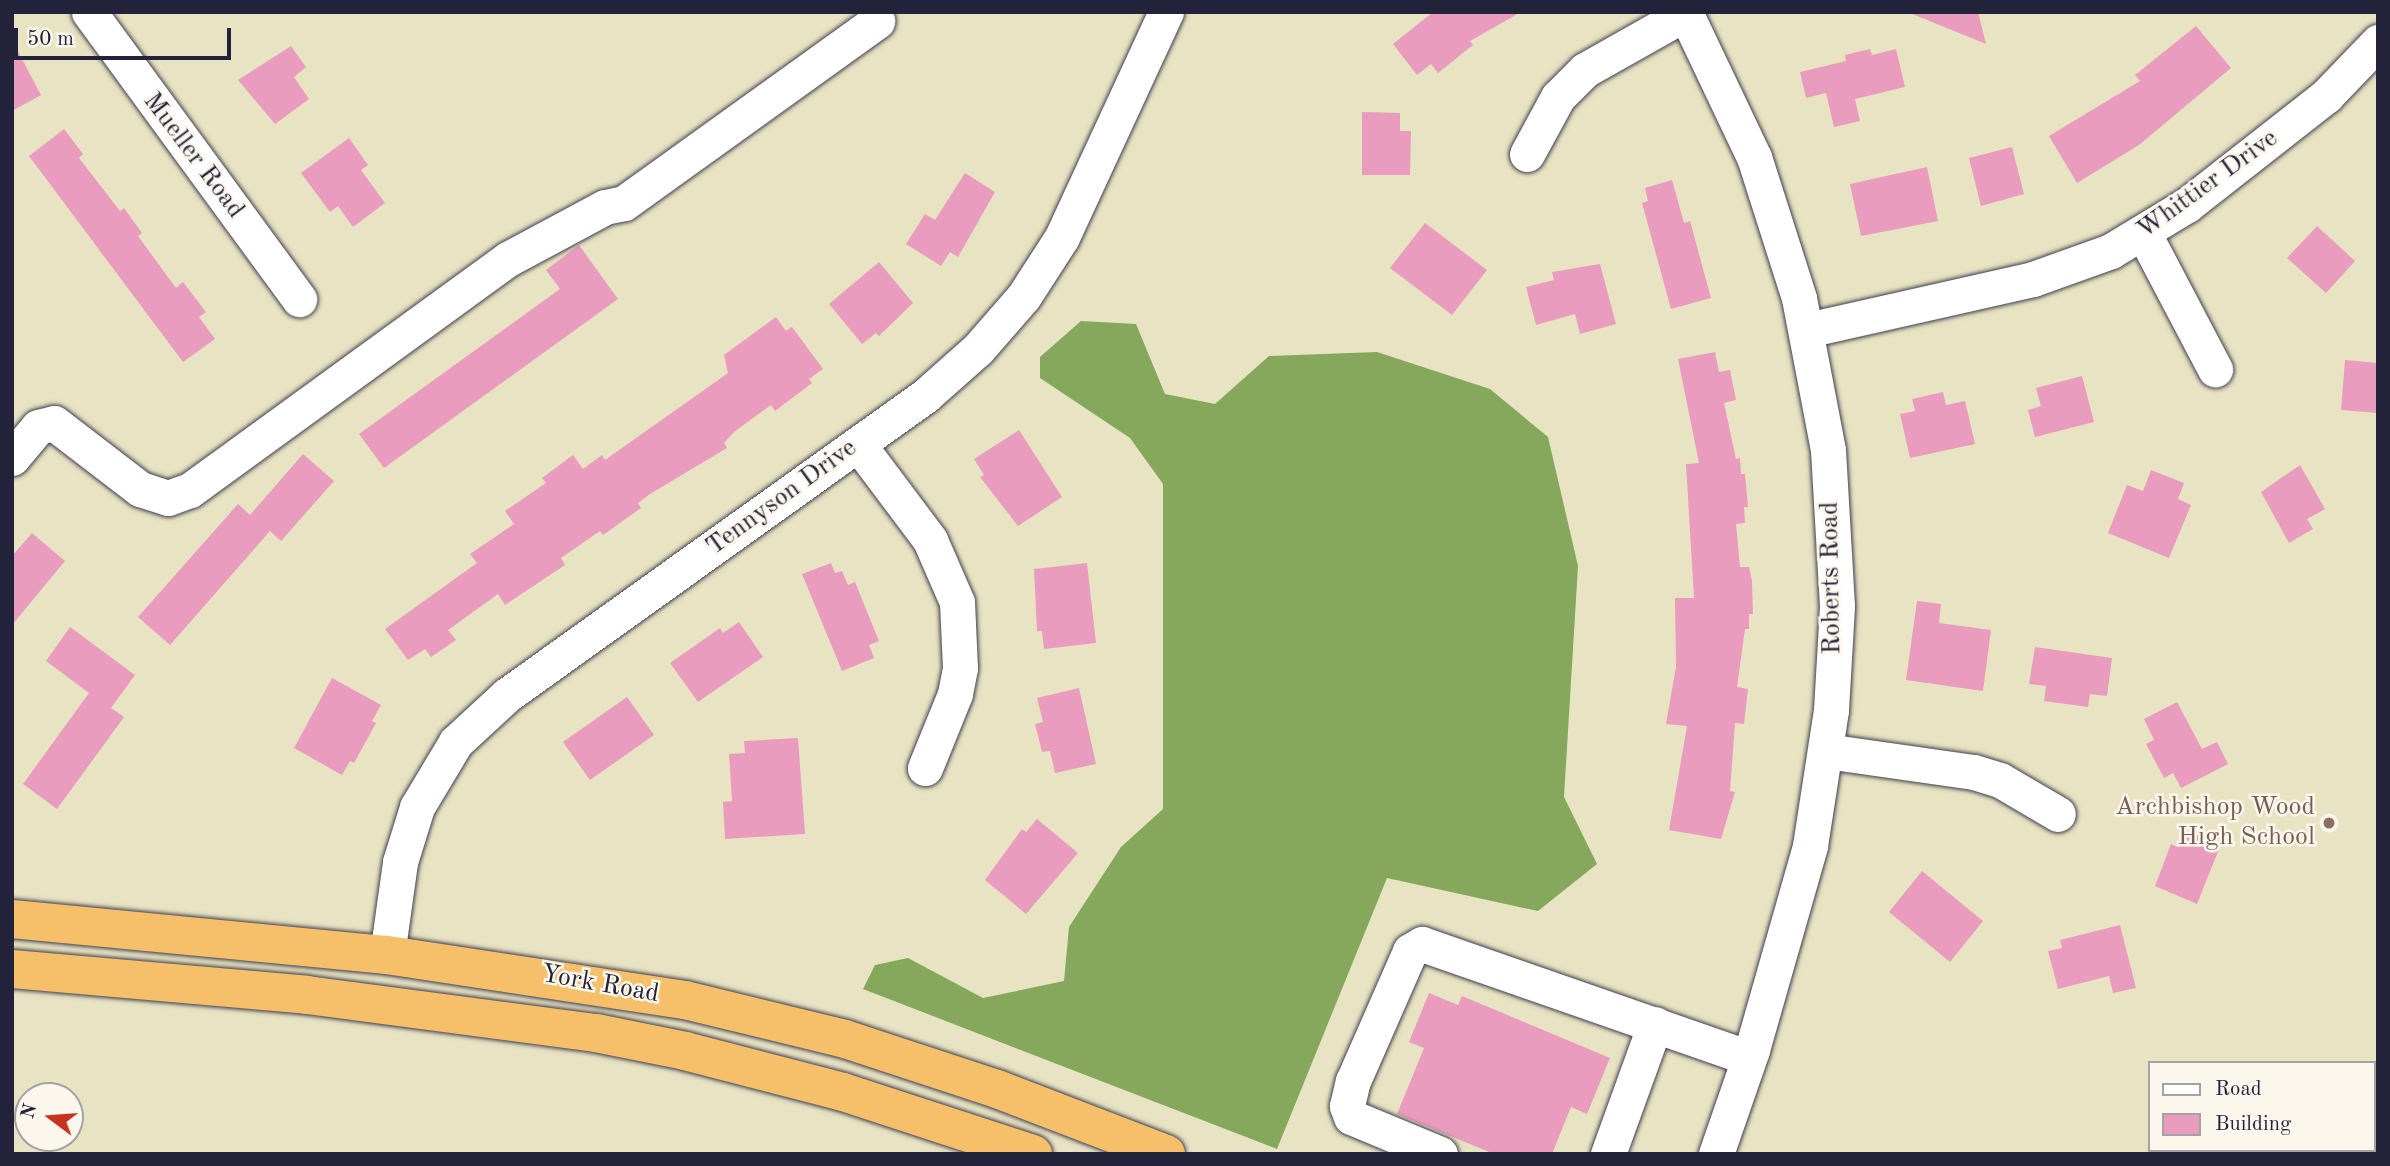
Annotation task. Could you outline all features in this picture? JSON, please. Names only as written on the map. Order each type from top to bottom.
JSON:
[{"type":"highway","name":"York Road","points":[[12,919],[387,955],[547,976],[765,1018],[998,1089],[1166,1154]]},
{"type":"highway","name":"York Road","points":[[12,969],[307,995],[596,1033],[843,1092],[1033,1154]]},
{"type":"street","name":"Mueller Road","points":[[89,12],[299,299]]},
{"type":"street","name":"Tennyson Drive","points":[[387,955],[400,862],[417,807],[456,742],[507,695],[953,374],[1024,296],[1062,237],[1166,12]]},
{"type":"street","points":[[1527,154],[1550,108],[1585,69],[1686,13]]},
{"type":"street","name":"Roberts Road","points":[[1686,13],[1754,157],[1807,330],[1828,450],[1837,606],[1826,751],[1801,884],[1749,1058],[1716,1154]]},
{"type":"street","points":[[12,458],[38,427],[54,423],[140,489],[168,498],[190,490],[508,259],[605,207],[624,203],[877,21]]},
{"type":"street","name":"Whittier Drive","points":[[1807,330],[2033,279],[2084,263],[2144,234],[2326,96],[2378,42]]},
{"type":"street","points":[[2144,234],[2216,369]]},
{"type":"street","points":[[858,444],[930,541],[957,602],[960,668],[955,694],[925,768]]},
{"type":"street","points":[[1826,751],[1974,772],[2000,780],[2058,814]]},
{"type":"street","points":[[1440,1154],[1350,1117],[1347,1106],[1353,1081],[1410,951],[1422,944],[1749,1058]]},
{"type":"street","points":[[1608,1154],[1655,1024]]},
{"type":"green space","points":[[1081,321],[1136,324],[1165,394],[1215,404],[1269,356],[1377,352],[1490,389],[1548,437],[1578,566],[1564,797],[1597,864],[1538,911],[1387,878],[1277,1149],[863,989],[875,965],[908,958],[983,998],[1064,981],[1069,927],[1121,847],[1163,809],[1163,484],[1130,438],[1040,378],[1040,357]]},
{"type":"building","points":[[1433,12],[1521,12],[1470,41],[1473,45],[1438,73],[1431,64],[1417,75],[1393,44]]},
{"type":"building","points":[[1978,12],[1986,44],[1910,13]]},
{"type":"building","points":[[2196,26],[2231,68],[2139,145],[2077,183],[2049,136],[2140,81],[2135,75]]},
{"type":"building","points":[[12,40],[41,95],[12,111]]},
{"type":"building","points":[[291,46],[306,67],[294,77],[309,99],[275,124],[238,80]]},
{"type":"building","points":[[1870,49],[1872,55],[1896,49],[1905,87],[1855,99],[1860,121],[1834,127],[1826,93],[1806,98],[1800,72],[1846,61],[1845,55]]},
{"type":"building","points":[[1362,112],[1400,113],[1400,131],[1411,131],[1410,175],[1362,175]]},
{"type":"building","points":[[64,129],[83,154],[79,158],[120,211],[124,208],[142,233],[138,236],[176,288],[183,282],[206,312],[199,317],[215,339],[183,362],[29,156]]},
{"type":"building","points":[[349,138],[368,165],[361,170],[385,203],[353,227],[338,206],[330,212],[301,173]]},
{"type":"building","points":[[2012,147],[2024,194],[1981,206],[1969,158]]},
{"type":"building","points":[[1927,167],[1938,221],[1861,236],[1850,184]]},
{"type":"building","points":[[965,173],[995,192],[958,257],[950,252],[941,266],[906,244],[925,214],[935,220]]},
{"type":"building","points":[[1672,180],[1684,223],[1690,221],[1711,298],[1671,309],[1642,203],[1648,201],[1645,188]]},
{"type":"building","points":[[1425,223],[1487,270],[1452,315],[1390,268]]},
{"type":"building","points":[[2317,226],[2355,261],[2326,293],[2287,258]]},
{"type":"building","points":[[579,245],[618,299],[384,468],[359,434],[560,289],[546,270]]},
{"type":"building","points":[[879,262],[913,303],[879,336],[876,333],[862,344],[829,304]]},
{"type":"building","points":[[1600,264],[1616,324],[1580,334],[1575,314],[1536,325],[1526,287],[1554,280],[1552,272]]},
{"type":"building","points":[[776,317],[786,331],[792,327],[823,369],[809,379],[812,383],[775,411],[771,405],[734,432],[724,443],[727,448],[650,494],[638,503],[641,508],[603,535],[600,531],[561,558],[565,565],[505,605],[498,594],[448,630],[456,640],[431,657],[425,649],[408,660],[385,629],[477,563],[470,554],[514,524],[505,511],[546,483],[542,478],[573,455],[583,469],[602,455],[605,460],[728,373],[724,355]]},
{"type":"building","points":[[1715,352],[1719,372],[1730,370],[1736,400],[1724,403],[1736,459],[1740,458],[1741,474],[1745,474],[1748,507],[1744,507],[1745,523],[1736,524],[1740,567],[1749,567],[1752,581],[1753,614],[1749,614],[1749,629],[1745,629],[1737,687],[1748,689],[1744,724],[1735,723],[1730,791],[1735,792],[1721,839],[1669,830],[1687,726],[1666,724],[1676,667],[1675,598],[1694,598],[1686,464],[1699,463],[1678,359]]},
{"type":"building","points":[[2345,360],[2378,363],[2378,413],[2341,410]]},
{"type":"building","points":[[2082,376],[2094,422],[2035,437],[2028,410],[2041,406],[2036,388]]},
{"type":"building","points":[[1943,392],[1946,405],[1965,401],[1975,444],[1910,458],[1900,414],[1915,411],[1912,399]]},
{"type":"building","points":[[1019,430],[1062,497],[1018,526],[980,477],[984,475],[974,459]]},
{"type":"building","points":[[303,454],[334,481],[281,541],[270,531],[170,645],[138,617],[238,504],[250,515]]},
{"type":"building","points":[[2300,465],[2325,509],[2307,519],[2313,529],[2289,543],[2261,492]]},
{"type":"building","points":[[2151,470],[2184,483],[2178,499],[2191,505],[2169,558],[2108,533],[2127,485],[2143,491]]},
{"type":"building","points":[[32,533],[65,561],[12,625],[12,556]]},
{"type":"building","points":[[831,563],[835,573],[842,571],[848,585],[855,582],[879,641],[869,645],[874,658],[842,671],[802,574]]},
{"type":"building","points":[[1087,563],[1096,643],[1044,649],[1042,631],[1037,631],[1034,569]]},
{"type":"building","points":[[1917,601],[1941,604],[1939,623],[1991,630],[1983,691],[1906,680]]},
{"type":"building","points":[[739,622],[763,657],[698,702],[670,663],[720,628],[723,633]]},
{"type":"building","points":[[70,627],[135,675],[111,708],[124,717],[57,809],[23,784],[89,693],[46,661]]},
{"type":"building","points":[[2035,647],[2112,658],[2107,696],[2090,694],[2088,707],[2044,701],[2046,686],[2029,684]]},
{"type":"building","points":[[332,678],[381,705],[372,721],[376,723],[354,763],[350,761],[342,775],[294,748]]},
{"type":"building","points":[[1079,688],[1096,764],[1055,773],[1050,751],[1042,752],[1035,724],[1043,722],[1037,698]]},
{"type":"building","points":[[627,697],[654,735],[590,780],[563,742]]},
{"type":"building","points":[[2177,702],[2202,749],[2217,742],[2228,764],[2181,788],[2173,773],[2164,778],[2146,744],[2154,740],[2144,719]]},
{"type":"building","points":[[798,738],[805,834],[725,839],[723,802],[732,801],[729,754],[745,753],[744,741]]},
{"type":"building","points":[[1037,819],[1078,853],[1026,914],[985,880],[1022,829],[1026,832]]},
{"type":"building","points":[[2183,830],[2221,844],[2197,904],[2155,886],[2171,844],[2177,847]]},
{"type":"building","points":[[1922,871],[1983,921],[1950,962],[1889,912]]},
{"type":"building","points":[[2120,925],[2136,988],[2113,993],[2109,976],[2058,989],[2048,951],[2062,948],[2060,940]]},
{"type":"building","points":[[1429,993],[1458,1005],[1462,996],[1610,1058],[1587,1114],[1571,1107],[1552,1154],[1494,1154],[1397,1114],[1424,1048],[1409,1042]]},
{"type":"place","name":"Archbishop Wood High School","points":[[2329,823]]}]
